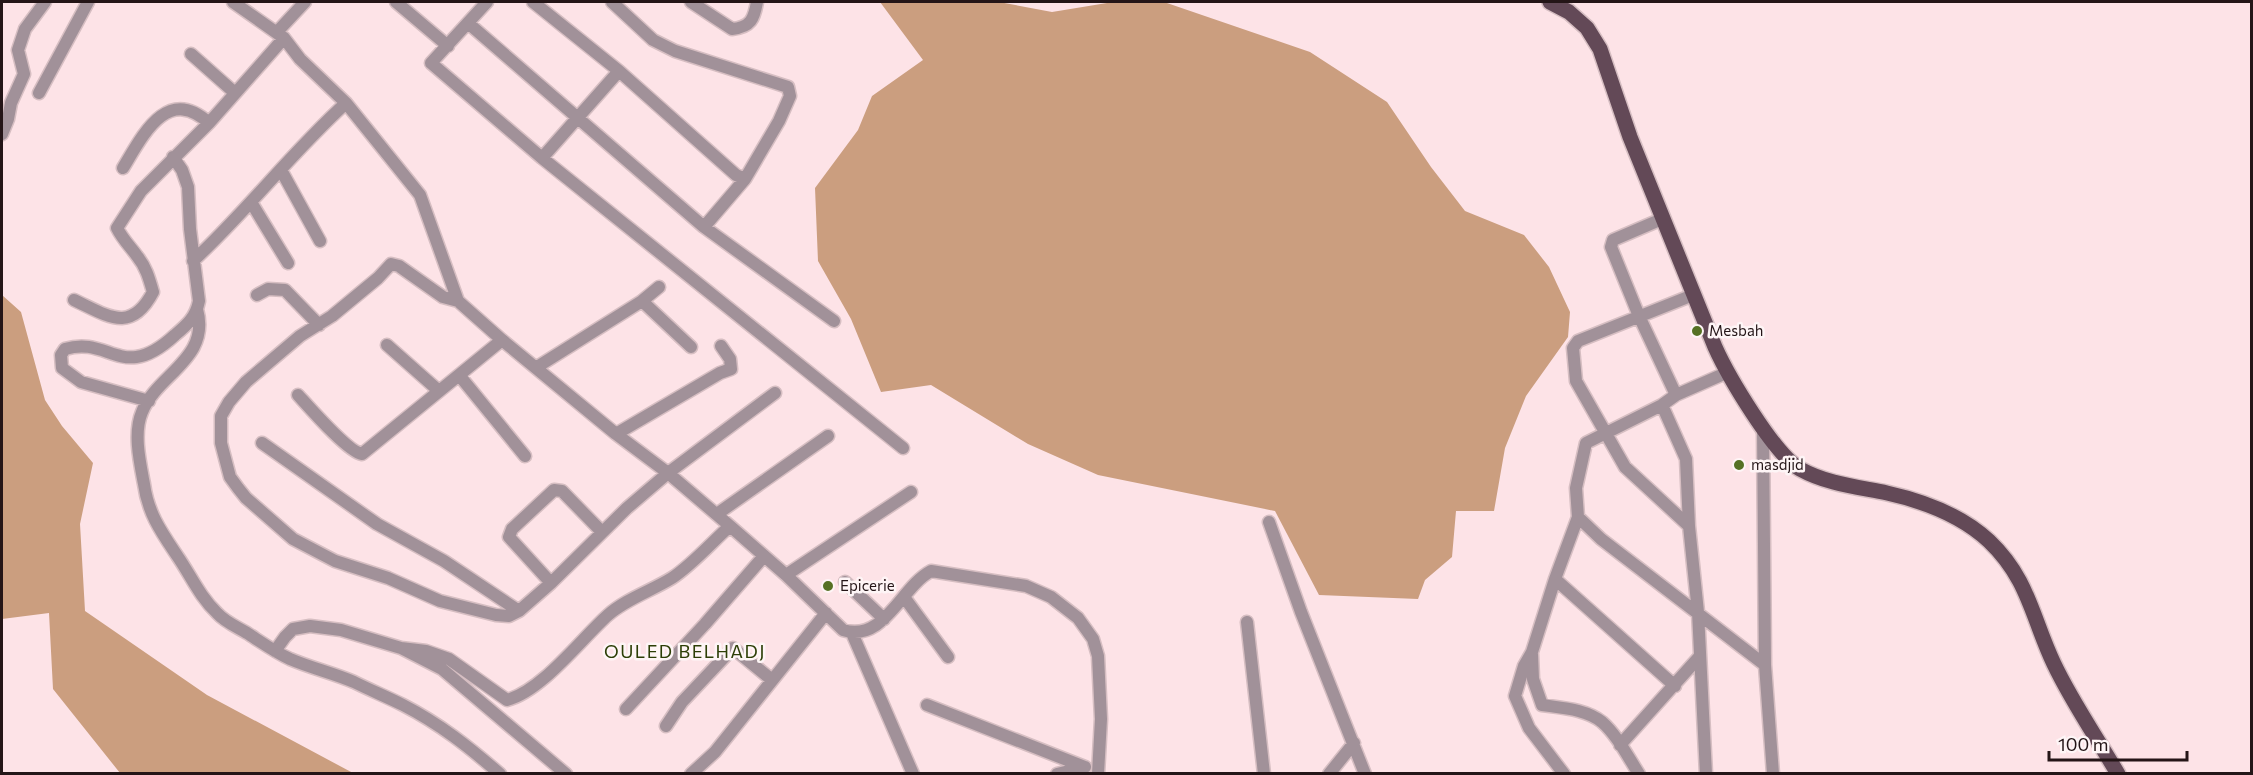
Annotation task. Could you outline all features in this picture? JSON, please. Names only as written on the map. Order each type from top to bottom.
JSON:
[{"type":"main road","points":[[1550,2],[1569,12],[1587,28],[1600,49],[1630,137],[1726,373],[1763,427],[1798,468],[1821,478],[1928,504],[1945,512],[1988,541],[2014,571],[2028,596],[2054,663],[2118,774]]},
{"type":"street","points":[[2,134],[11,103],[24,74],[18,50],[25,29],[45,2]]},
{"type":"street","points":[[39,93],[88,2]]},
{"type":"street","points":[[233,2],[280,35],[300,59],[346,103],[420,195],[458,301]]},
{"type":"street","points":[[74,300],[114,318],[134,315],[145,307],[153,292],[148,273],[123,240],[117,228],[141,191],[236,93],[305,2]]},
{"type":"street","points":[[396,2],[448,46]]},
{"type":"street","points":[[487,2],[431,63],[542,158],[903,448]]},
{"type":"street","points":[[533,2],[619,71],[736,175],[745,179]]},
{"type":"street","points":[[612,2],[660,44],[675,51],[788,87],[790,96],[779,121],[745,179],[704,227]]},
{"type":"street","points":[[690,2],[732,29],[743,28],[755,17],[757,2]]},
{"type":"street","points":[[468,23],[704,227],[834,321]]},
{"type":"street","points":[[191,54],[236,93]]},
{"type":"street","points":[[542,158],[619,71]]},
{"type":"street","points":[[193,261],[251,202],[303,144],[346,103]]},
{"type":"street","points":[[123,168],[151,125],[172,109],[183,108],[198,114],[209,123]]},
{"type":"street","points":[[173,157],[187,183],[198,295],[197,309],[201,325],[194,346],[183,363],[155,392],[141,415],[139,438],[144,485],[154,520],[196,588],[217,614],[275,651],[303,664],[354,682],[403,705],[452,733],[500,774]]},
{"type":"street","points":[[281,170],[320,241]]},
{"type":"street","points":[[251,202],[288,263]]},
{"type":"street","points":[[1662,219],[1613,240],[1611,247],[1639,316],[1676,395]]},
{"type":"street","points":[[775,393],[668,473],[627,508],[551,583],[519,611],[509,616],[440,601],[388,578],[335,561],[299,542],[279,528],[246,498],[234,483],[226,467],[219,424],[224,409],[256,373],[300,336],[319,325],[378,278],[391,264],[399,266],[443,297],[458,301],[616,434],[668,473],[786,574],[843,630],[852,633],[868,631],[884,619],[921,576],[931,571],[1026,586],[1051,597],[1078,618],[1093,639],[1098,656],[1101,719],[1098,771],[927,705]]},
{"type":"street","points":[[537,367],[642,301],[659,287]]},
{"type":"street","points":[[257,295],[268,289],[285,290],[319,325]]},
{"type":"street","points":[[1689,526],[1625,467],[1576,381],[1573,348],[1578,341],[1693,295]]},
{"type":"street","points":[[642,301],[691,346]]},
{"type":"street","points":[[149,401],[81,382],[62,368],[63,351],[70,348],[84,348],[132,358],[148,355],[170,340],[191,321],[197,309]]},
{"type":"street","points":[[298,395],[347,445],[358,454],[362,454],[502,340]]},
{"type":"street","points":[[387,345],[439,391]]},
{"type":"street","points":[[616,434],[720,373],[731,369],[730,359],[721,346]]},
{"type":"street","points":[[1564,774],[1529,728],[1515,696],[1578,517],[1576,488],[1586,443],[1662,405],[1676,395],[1726,373]]},
{"type":"street","points":[[459,375],[525,456]]},
{"type":"street","points":[[1662,405],[1686,459],[1689,526],[1698,612],[1706,774]]},
{"type":"street","points":[[1763,427],[1765,665],[1773,774]]},
{"type":"street","points":[[717,514],[828,436]]},
{"type":"street","points":[[262,443],[377,524],[444,561],[519,611]]},
{"type":"street","points":[[551,583],[509,537],[512,529],[554,490],[558,490],[562,491],[602,532]]},
{"type":"street","points":[[786,574],[910,492]]},
{"type":"street","points":[[1578,517],[1601,539],[1765,665]]},
{"type":"street","points":[[1269,522],[1301,612],[1365,774]]},
{"type":"street","points":[[275,651],[293,629],[310,626],[341,630],[401,648],[426,651],[449,659],[507,700],[519,697],[577,648],[608,615],[620,606],[674,577],[730,526]]},
{"type":"street","points":[[626,709],[764,556]]},
{"type":"street","points":[[1555,579],[1675,686]]},
{"type":"street","points":[[845,582],[884,619]]},
{"type":"street","points":[[904,597],[948,657]]},
{"type":"street","points":[[691,774],[715,752],[826,613]]},
{"type":"street","points":[[1247,622],[1264,774]]},
{"type":"street","points":[[852,633],[913,774]]},
{"type":"street","points":[[401,648],[442,669],[566,774]]},
{"type":"street","points":[[666,726],[682,702],[733,648],[772,680]]},
{"type":"street","points":[[1532,652],[1533,679],[1542,705],[1580,711],[1602,722],[1639,774]]},
{"type":"street","points":[[1620,745],[1700,656]]},
{"type":"street","points":[[1329,774],[1354,743]]},
{"type":"street","points":[[1057,774],[1085,767]]},
{"type":"shaded area","points":[[880,2],[999,2],[1052,12],[1113,2],[1164,2],[1310,52],[1387,102],[1431,167],[1465,211],[1524,235],[1549,267],[1570,312],[1568,337],[1526,396],[1505,448],[1494,511],[1456,511],[1452,557],[1425,580],[1418,599],[1319,595],[1275,511],[1098,475],[1028,444],[931,385],[881,392],[851,319],[818,261],[815,188],[858,130],[872,96],[923,60]]},
{"type":"shaded area","points":[[2,295],[21,312],[45,400],[62,426],[93,463],[80,524],[85,611],[207,695],[353,773],[120,773],[53,689],[49,613],[2,619]]},
{"type":"place","name":"Mesbah","points":[[1697,331]]},
{"type":"place","name":"masdjid","points":[[1739,465]]},
{"type":"place","name":"Epicerie","points":[[828,586]]},
{"type":"district","name":"OULED BELHADJ","points":[[685,652]]}]
